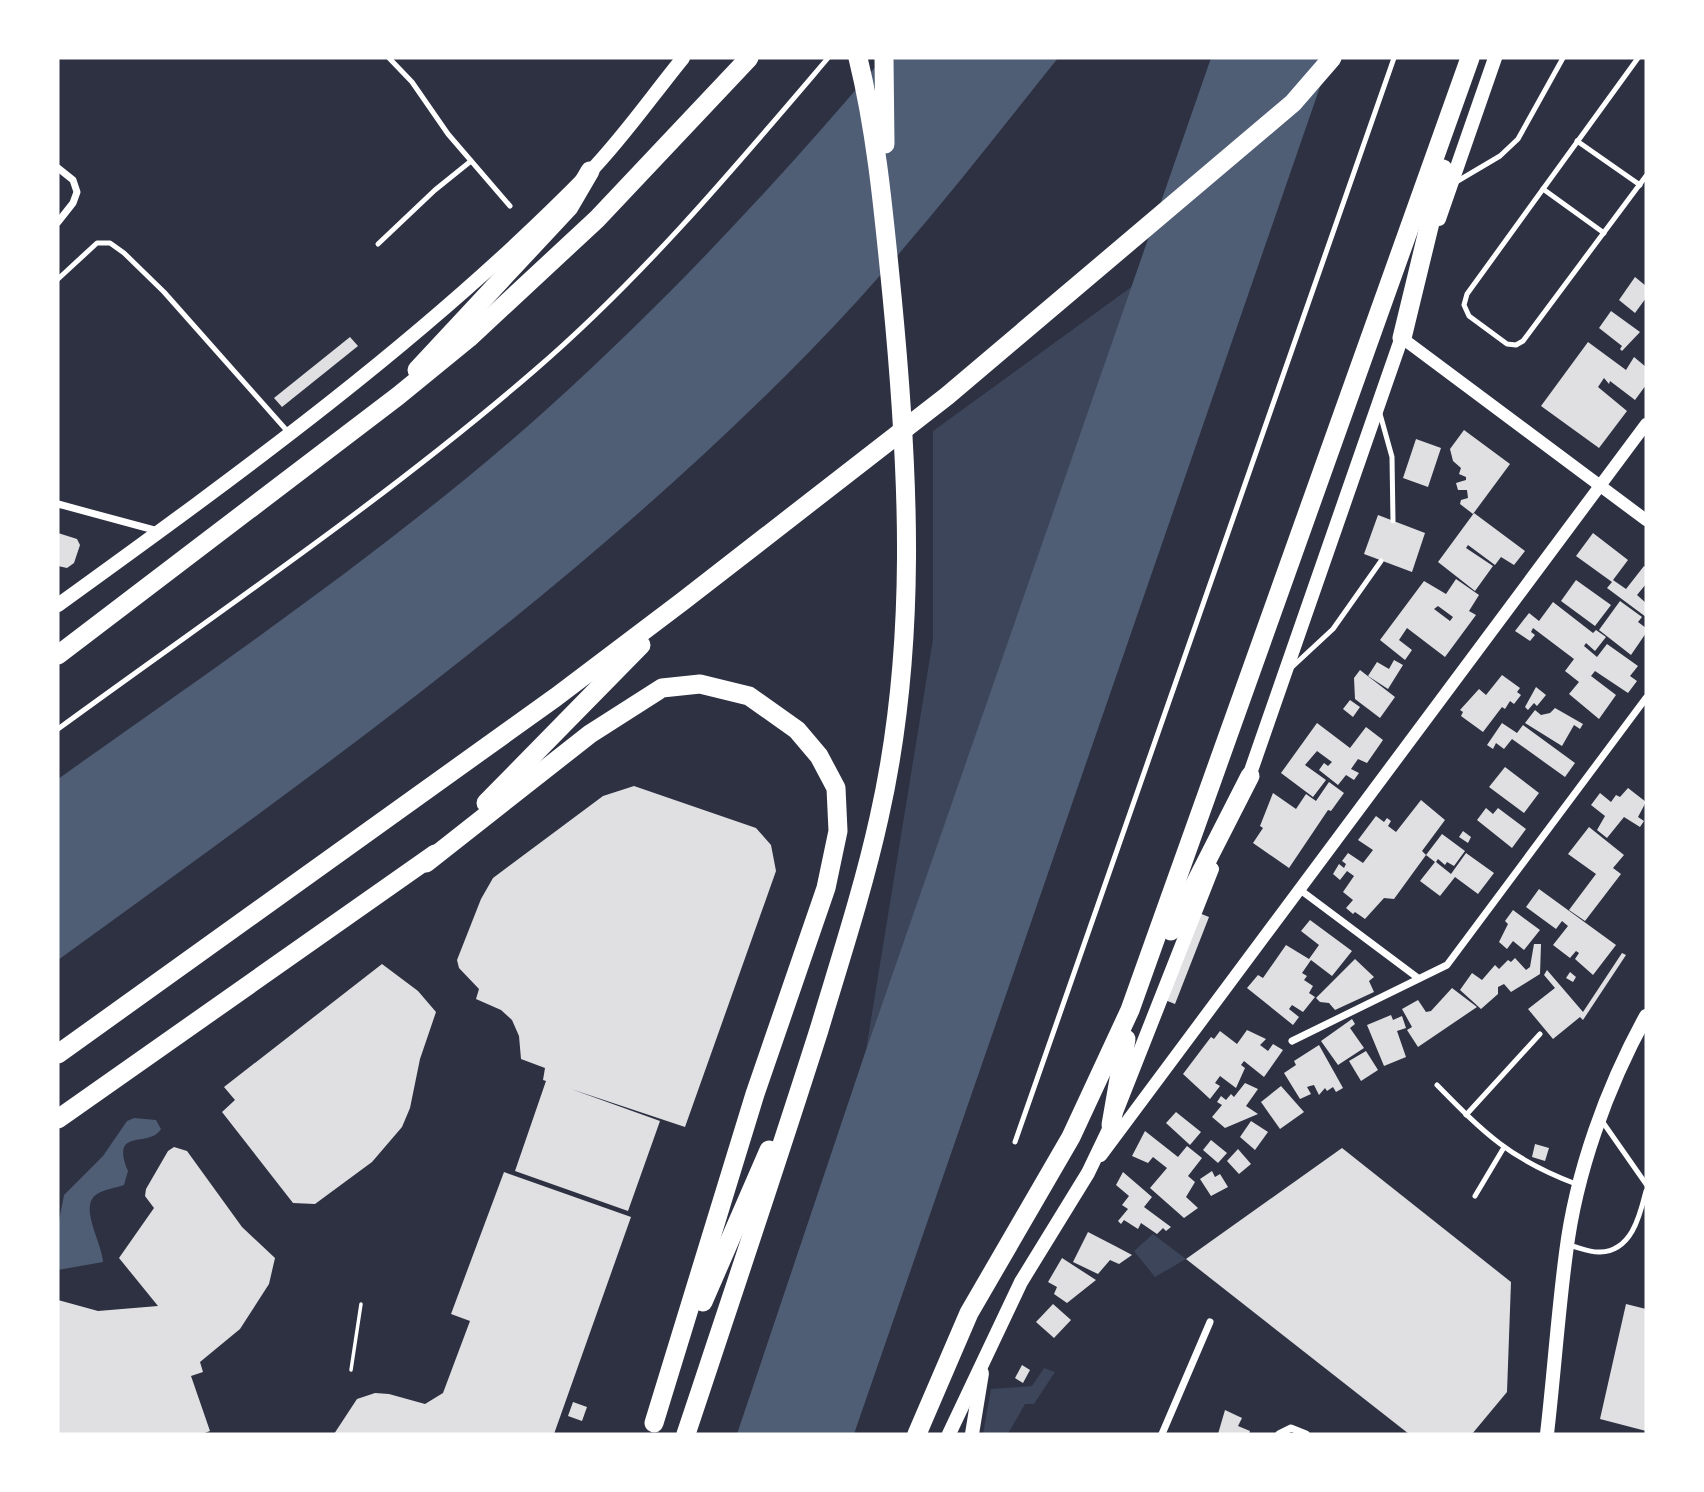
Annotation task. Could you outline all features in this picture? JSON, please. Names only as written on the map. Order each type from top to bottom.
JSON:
[{"type":"highway","points":[[58,655],[398,396],[469,338],[597,219],[749,58]]},
{"type":"highway","points":[[858,58],[871,121],[889,261]]},
{"type":"highway","points":[[686,1434],[846,942],[879,819],[901,697],[907,619],[908,527],[889,261],[884,58]]},
{"type":"highway","points":[[58,1054],[544,705],[947,396],[1293,103],[1332,58]]},
{"type":"highway","points":[[1402,338],[1470,58]]},
{"type":"highway","points":[[1111,1125],[1130,1010],[1470,58]]},
{"type":"highway","points":[[398,396],[426,357],[569,207],[590,172]]},
{"type":"highway","points":[[426,863],[682,601]]},
{"type":"highway","points":[[58,1119],[426,863],[590,734],[662,688],[700,684],[749,696],[797,730],[819,756],[835,788],[838,831],[826,888],[755,1094],[652,1429]]},
{"type":"highway","points":[[917,1434],[969,1313],[1072,1137],[1130,1010],[1250,776]]},
{"type":"highway","points":[[652,1429],[754,1181],[803,1080]]},
{"type":"main road","points":[[58,605],[289,433],[421,328],[590,172],[682,58]]},
{"type":"main road","points":[[949,1434],[1021,1282],[1088,1173],[1111,1125],[1250,776],[1402,338],[1495,58]]},
{"type":"main road","points":[[1547,1434],[1567,1245],[1579,1186],[1601,1119],[1646,1016]]},
{"type":"main road","points":[[972,1434],[986,1352]]},
{"type":"street","points":[[58,167],[73,180],[78,192],[58,222]]},
{"type":"street","points":[[1402,338],[1646,520]]},
{"type":"street","points":[[1088,1173],[1646,424]]},
{"type":"street","points":[[58,504],[160,531]]},
{"type":"street","points":[[1293,1041],[1447,965],[1646,698]]},
{"type":"street","points":[[1299,889],[1418,978]]},
{"type":"street","points":[[1162,1434],[1210,1322]]},
{"type":"street","points":[[1279,1434],[1291,1428],[1306,1434]]},
{"type":"lane","points":[[389,58],[412,82],[440,124],[510,206]]},
{"type":"lane","points":[[58,729],[407,475],[536,369],[652,259],[828,58]]},
{"type":"lane","points":[[1015,1142],[1394,58]]},
{"type":"lane","points":[[1451,185],[1494,160],[1518,139],[1563,58]]},
{"type":"lane","points":[[1638,58],[1467,294],[1465,310],[1507,344],[1516,345],[1523,341],[1646,176]]},
{"type":"lane","points":[[1577,141],[1640,185]]},
{"type":"lane","points":[[378,244],[435,190],[471,161]]},
{"type":"lane","points":[[1543,189],[1604,233]]},
{"type":"lane","points":[[58,279],[97,243],[103,241],[117,247],[164,292],[289,433]]},
{"type":"lane","points":[[1378,407],[1392,457],[1393,521]]},
{"type":"lane","points":[[1286,673],[1333,629],[1381,561]]},
{"type":"lane","points":[[1466,1115],[1540,1034]]},
{"type":"lane","points":[[1437,1085],[1503,1149],[1531,1166],[1579,1186]]},
{"type":"lane","points":[[1601,1119],[1646,1184]]},
{"type":"lane","points":[[1475,1196],[1503,1149]]},
{"type":"lane","points":[[1567,1245],[1601,1252],[1628,1239],[1639,1220],[1646,1191]]},
{"type":"path","points":[[351,1370],[361,1304]]},
{"type":"shaded area","points":[[883,58],[1058,58],[877,279],[812,349],[726,434],[543,594],[448,670],[352,745],[58,960],[58,779],[369,555],[430,508],[547,409],[679,283],[803,150]]},
{"type":"shaded area","points":[[1211,58],[1330,58],[854,1434],[737,1434],[866,1050]]},
{"type":"shaded area","points":[[1134,285],[866,1050],[933,639],[933,431]]},
{"type":"shaded area","points":[[134,1118],[156,1120],[161,1129],[148,1138],[127,1143],[124,1157],[128,1171],[124,1185],[100,1192],[92,1200],[90,1216],[103,1262],[58,1270],[58,1226],[64,1195],[103,1156],[127,1121]]},
{"type":"shaded area","points":[[1153,1234],[1186,1259],[1155,1277],[1134,1251]]},
{"type":"shaded area","points":[[1044,1368],[1055,1372],[1034,1404],[1025,1404],[1008,1434],[983,1434],[991,1389],[1032,1386]]},
{"type":"building","points":[[1635,277],[1646,286],[1646,298],[1635,313],[1619,300]]},
{"type":"building","points":[[1611,311],[1640,332],[1622,351],[1622,346],[1599,328]]},
{"type":"building","points":[[350,337],[358,346],[282,407],[274,398]]},
{"type":"building","points":[[1588,342],[1626,370],[1634,357],[1646,367],[1646,385],[1635,400],[1604,378],[1598,387],[1627,411],[1599,448],[1541,406]]},
{"type":"building","points":[[1464,430],[1510,464],[1473,514],[1460,504],[1461,500],[1468,498],[1467,490],[1458,490],[1456,483],[1466,480],[1466,477],[1459,474],[1461,468],[1453,461],[1450,449]]},
{"type":"building","points":[[1416,439],[1441,448],[1428,487],[1403,478]]},
{"type":"building","points":[[1474,513],[1525,551],[1514,565],[1501,557],[1495,565],[1468,545],[1466,548],[1493,566],[1475,591],[1438,562]]},
{"type":"building","points":[[1378,515],[1425,533],[1412,572],[1364,554]]},
{"type":"building","points":[[58,533],[77,539],[80,545],[74,563],[67,568],[58,566]]},
{"type":"building","points":[[1593,533],[1628,560],[1613,580],[1626,589],[1644,566],[1646,568],[1646,584],[1637,595],[1646,603],[1646,617],[1607,588],[1612,582],[1576,556]]},
{"type":"building","points":[[1456,579],[1479,595],[1469,611],[1476,615],[1445,657],[1407,628],[1399,640],[1412,650],[1405,660],[1380,640],[1424,581],[1446,594]],"holes":[[[1438,606],[1453,617],[1450,621],[1434,609]]]},
{"type":"building","points":[[1576,580],[1611,605],[1595,626],[1561,601]]},
{"type":"building","points":[[1620,601],[1642,617],[1638,622],[1646,628],[1646,633],[1631,655],[1599,630]]},
{"type":"building","points":[[1553,602],[1593,633],[1596,630],[1606,637],[1595,651],[1586,643],[1584,646],[1597,657],[1607,644],[1638,666],[1630,676],[1637,681],[1628,693],[1595,671],[1591,676],[1616,695],[1599,719],[1569,694],[1579,682],[1565,671],[1574,659],[1533,628],[1531,632],[1535,635],[1530,641],[1515,631],[1529,613],[1539,621]]},
{"type":"building","points":[[1394,660],[1403,665],[1388,689],[1368,676],[1377,662],[1389,669]]},
{"type":"building","points":[[1360,670],[1395,697],[1380,718],[1355,699],[1354,678]]},
{"type":"building","points":[[1502,675],[1520,688],[1517,692],[1521,695],[1514,704],[1510,701],[1505,709],[1502,707],[1483,732],[1461,716],[1463,712],[1460,710],[1479,689],[1486,695]]},
{"type":"building","points":[[1536,687],[1546,695],[1537,706],[1534,703],[1528,710],[1525,707]]},
{"type":"building","points":[[1350,700],[1360,707],[1353,717],[1343,709]]},
{"type":"building","points":[[1555,708],[1583,724],[1580,729],[1574,725],[1562,746],[1525,723],[1535,710],[1541,715],[1550,713]]},
{"type":"building","points":[[1317,723],[1350,748],[1366,727],[1383,740],[1367,763],[1358,759],[1351,769],[1359,773],[1354,780],[1346,775],[1338,785],[1319,770],[1324,763],[1328,766],[1332,762],[1317,751],[1305,765],[1326,780],[1313,797],[1281,773]]},
{"type":"building","points":[[1502,723],[1517,733],[1523,725],[1575,763],[1565,777],[1512,739],[1504,749],[1496,743],[1493,749],[1487,745]]},
{"type":"building","points":[[1505,767],[1539,793],[1524,813],[1489,787]]},
{"type":"building","points":[[1329,782],[1344,793],[1331,811],[1328,810],[1289,868],[1253,843],[1263,828],[1260,826],[1273,793],[1296,809],[1306,794],[1316,801]]},
{"type":"building","points":[[634,786],[756,828],[771,845],[776,871],[685,1127],[571,1089],[660,1121],[628,1211],[515,1171],[546,1081],[543,1080],[545,1068],[521,1059],[519,1036],[512,1020],[501,1010],[476,999],[479,989],[459,968],[457,960],[481,899],[493,878],[603,796]]},
{"type":"building","points":[[1628,788],[1646,802],[1638,817],[1644,821],[1640,827],[1624,817],[1607,838],[1597,830],[1605,816],[1591,805],[1600,793],[1611,802],[1616,795],[1620,797]]},
{"type":"building","points":[[1421,800],[1445,820],[1422,851],[1426,855],[1394,899],[1384,898],[1365,919],[1355,912],[1353,914],[1346,908],[1353,900],[1343,892],[1354,876],[1347,871],[1340,880],[1333,874],[1339,864],[1344,868],[1346,864],[1342,861],[1348,853],[1363,863],[1373,850],[1358,840],[1376,816],[1384,822],[1387,818],[1391,821],[1388,826],[1396,832]]},
{"type":"building","points":[[1486,808],[1493,814],[1498,808],[1526,829],[1512,848],[1477,820]]},
{"type":"building","points":[[1589,827],[1624,855],[1613,868],[1621,874],[1585,921],[1569,910],[1596,874],[1568,854]]},
{"type":"building","points":[[1463,831],[1471,837],[1468,843],[1459,837]]},
{"type":"building","points":[[1442,834],[1465,851],[1454,866],[1447,862],[1445,865],[1438,859],[1436,862],[1451,874],[1466,853],[1494,873],[1478,894],[1455,877],[1440,896],[1420,881],[1435,862],[1426,855]]},
{"type":"building","points":[[1539,889],[1616,945],[1593,975],[1575,959],[1579,953],[1576,951],[1570,958],[1553,945],[1568,926],[1562,921],[1556,929],[1526,907]]},
{"type":"building","points":[[1513,910],[1540,930],[1524,950],[1513,941],[1507,949],[1499,942],[1508,924],[1505,921]]},
{"type":"building","points":[[1199,913],[1209,917],[1175,1004],[1165,1000]]},
{"type":"building","points":[[1310,920],[1352,951],[1332,976],[1311,960],[1302,973],[1307,976],[1304,980],[1313,986],[1309,993],[1315,997],[1303,1012],[1292,1005],[1289,1009],[1299,1017],[1293,1025],[1247,988],[1258,975],[1263,978],[1286,945],[1309,959],[1319,945],[1301,931]]},
{"type":"building","points":[[1534,944],[1541,944],[1540,974],[1511,992],[1504,984],[1498,987],[1498,994],[1481,1009],[1460,990],[1472,973],[1482,980],[1495,965],[1499,969],[1508,960],[1511,962],[1515,958],[1526,970],[1530,967]]},
{"type":"building","points":[[1622,953],[1626,955],[1583,1020],[1580,1017],[1553,1039],[1528,1009],[1555,988],[1544,975],[1547,970],[1583,1012]]},
{"type":"building","points":[[1355,959],[1374,977],[1369,981],[1374,992],[1335,1010],[1329,1003],[1320,1002],[1316,998]]},
{"type":"building","points":[[382,964],[418,991],[436,1012],[420,1059],[410,1108],[402,1127],[372,1162],[315,1204],[293,1203],[222,1112],[235,1100],[224,1087]]},
{"type":"building","points":[[1570,972],[1576,977],[1573,982],[1566,978]]},
{"type":"building","points":[[1452,988],[1477,1007],[1418,1047],[1407,1030],[1412,1027],[1402,1009],[1418,1000],[1426,1012],[1431,1011]]},
{"type":"building","points":[[1391,1015],[1393,1020],[1402,1016],[1406,1028],[1397,1031],[1406,1057],[1384,1066],[1367,1025]]},
{"type":"building","points":[[1352,1019],[1355,1024],[1350,1028],[1364,1048],[1338,1065],[1321,1041]]},
{"type":"building","points":[[1247,1030],[1266,1039],[1260,1045],[1268,1051],[1273,1044],[1283,1050],[1264,1077],[1244,1061],[1241,1065],[1245,1068],[1236,1088],[1220,1076],[1215,1083],[1220,1086],[1210,1099],[1183,1074],[1211,1037],[1214,1039],[1220,1031],[1237,1044]]},
{"type":"building","points":[[1319,1045],[1343,1088],[1336,1092],[1333,1087],[1327,1091],[1325,1088],[1319,1095],[1314,1085],[1310,1086],[1307,1087],[1311,1094],[1300,1099],[1284,1073],[1296,1065],[1294,1061]]},
{"type":"building","points":[[1366,1051],[1378,1070],[1361,1081],[1349,1061]]},
{"type":"building","points":[[1245,1083],[1258,1089],[1246,1106],[1258,1114],[1225,1128],[1212,1117],[1222,1105],[1217,1102],[1221,1096],[1226,1100],[1231,1094],[1234,1097]]},
{"type":"building","points":[[1281,1086],[1304,1112],[1280,1129],[1261,1102]]},
{"type":"building","points":[[1176,1112],[1201,1132],[1190,1145],[1166,1123]]},
{"type":"building","points":[[1251,1121],[1268,1132],[1255,1150],[1240,1137]]},
{"type":"building","points":[[1145,1131],[1178,1157],[1187,1146],[1202,1158],[1188,1176],[1195,1182],[1186,1197],[1198,1208],[1184,1218],[1150,1188],[1167,1168],[1153,1157],[1148,1163],[1132,1156]]},
{"type":"building","points":[[1211,1140],[1227,1153],[1218,1163],[1203,1150]]},
{"type":"building","points":[[1535,1144],[1549,1148],[1545,1161],[1532,1157]]},
{"type":"building","points":[[174,1147],[187,1151],[242,1227],[275,1258],[269,1284],[240,1329],[200,1362],[203,1372],[191,1376],[210,1431],[202,1434],[58,1434],[58,1300],[98,1311],[158,1306],[119,1258],[154,1208],[145,1196],[146,1189],[168,1151]]},
{"type":"building","points":[[1342,1148],[1511,1282],[1507,1392],[1472,1434],[1409,1434],[1186,1259]]},
{"type":"building","points":[[1238,1149],[1251,1164],[1239,1174],[1227,1161]]},
{"type":"building","points":[[1212,1171],[1215,1177],[1220,1174],[1228,1187],[1211,1196],[1200,1179]]},
{"type":"building","points":[[504,1172],[631,1217],[554,1434],[334,1434],[357,1399],[375,1393],[389,1394],[425,1404],[443,1393],[470,1321],[451,1314]]},
{"type":"building","points":[[1123,1172],[1152,1197],[1144,1207],[1171,1227],[1166,1231],[1163,1228],[1157,1234],[1141,1223],[1138,1229],[1124,1220],[1121,1224],[1118,1221],[1128,1209],[1122,1205],[1129,1196],[1116,1185]]},
{"type":"building","points":[[1088,1232],[1132,1255],[1119,1264],[1110,1260],[1098,1274],[1073,1262]]},
{"type":"building","points":[[1062,1258],[1096,1280],[1067,1303],[1054,1294],[1057,1287],[1048,1282]]},
{"type":"building","points":[[1053,1304],[1071,1320],[1054,1338],[1036,1322]]},
{"type":"building","points":[[1626,1304],[1646,1309],[1646,1431],[1600,1419]]},
{"type":"building","points":[[1022,1365],[1030,1370],[1023,1383],[1015,1378]]},
{"type":"building","points":[[573,1402],[587,1407],[582,1421],[568,1416]]},
{"type":"building","points":[[1225,1410],[1242,1418],[1238,1426],[1250,1431],[1249,1434],[1218,1434]]}]
